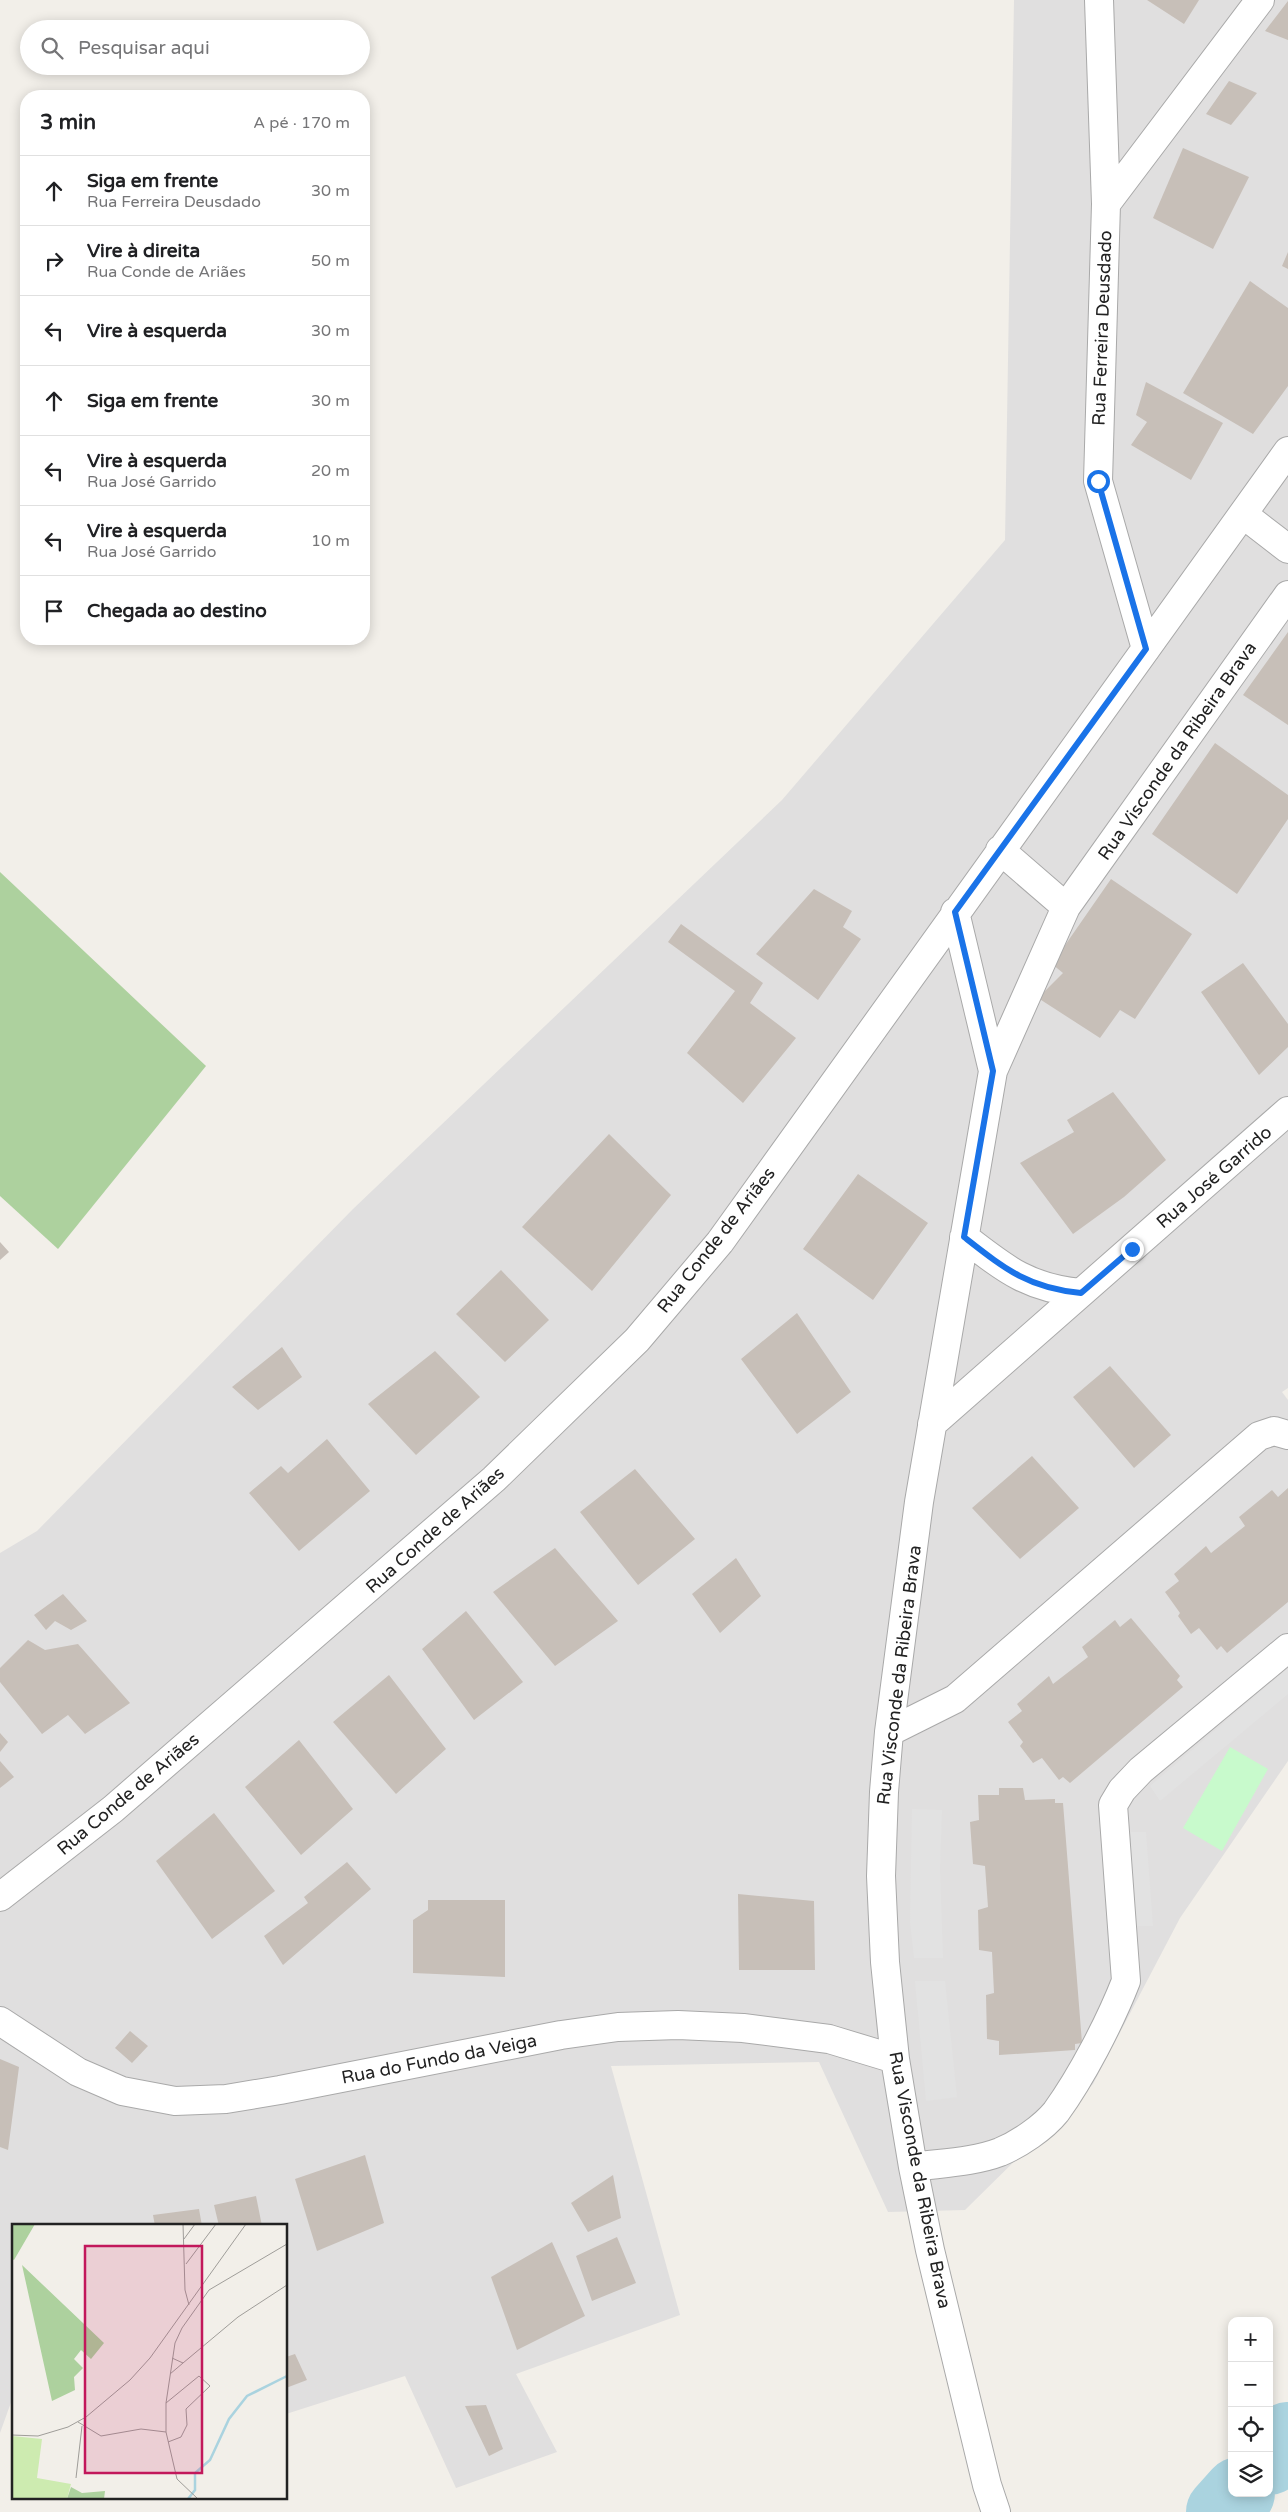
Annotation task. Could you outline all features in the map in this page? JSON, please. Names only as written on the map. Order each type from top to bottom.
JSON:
[{"type":"street","name":"Rua Ferreira Deusdado","points":[[1099,0],[1106,204],[1098,481],[1146,649]]},
{"type":"street","points":[[1106,204],[1260,0]]},
{"type":"street","name":"Rua Conde de Ariães","points":[[0,1898],[113,1809],[494,1479],[637,1340],[720,1242],[889,1008],[955,912],[1244,515],[1288,451]]},
{"type":"street","points":[[1244,515],[1288,549]]},
{"type":"street","name":"Rua Visconde da Ribeira Brava","points":[[996,2512],[987,2485],[930,2250],[913,2167],[895,2059],[885,1962],[881,1876],[884,1792],[889,1732],[932,1424],[993,1071],[1066,907],[1288,595]]},
{"type":"street","points":[[1000,850],[1066,907]]},
{"type":"street","points":[[955,912],[993,1071]]},
{"type":"street","name":"Rua José Garrido","points":[[932,1424],[1288,1111]]},
{"type":"street","points":[[964,1237],[992,1259],[1035,1284],[1054,1291],[1081,1293]]},
{"type":"street","points":[[889,1732],[955,1699],[1259,1436],[1274,1431],[1288,1435]]},
{"type":"street","points":[[913,2167],[1000,2152],[1033,2133],[1055,2113],[1086,2061],[1117,2003],[1126,1981],[1113,1805],[1122,1790],[1141,1770],[1288,1648]]},
{"type":"street","name":"Rua do Fundo da Veiga","points":[[0,2021],[78,2072],[122,2091],[175,2101],[226,2099],[280,2090],[561,2035],[618,2027],[678,2025],[743,2028],[829,2040],[895,2059]]},
{"type":"shaded area","points":[[1014,0],[1288,0],[1288,1388],[1282,1392],[1288,1400],[1288,1761],[1180,1918],[1093,2084],[965,2210],[888,2212],[819,2062],[611,2066],[680,2315],[516,2374],[557,2452],[456,2488],[405,2376],[288,2413],[288,2224],[12,2224],[12,2400],[0,2433],[0,1553],[37,1531],[353,1209],[782,800],[1005,540]]},
{"type":"shaded area","points":[[1288,1668],[1288,1694],[1160,1801],[1150,1786]]},
{"type":"shaded area","points":[[912,1809],[942,1810],[940,1868],[943,1958],[914,1958],[910,1922]]},
{"type":"shaded area","points":[[1130,1832],[1146,1832],[1153,1926],[1136,1926]]},
{"type":"shaded area","points":[[915,1981],[945,1981],[957,2097],[926,2101]]},
{"type":"green space","points":[[0,872],[206,1066],[58,1249],[0,1196]]},
{"type":"green space","points":[[1230,1747],[1268,1769],[1222,1851],[1183,1828]]},
{"type":"building","points":[[1147,0],[1199,0],[1184,24]]},
{"type":"building","points":[[1288,1],[1288,40],[1265,31]]},
{"type":"building","points":[[1229,81],[1257,93],[1231,125],[1206,114]]},
{"type":"building","points":[[1183,148],[1249,177],[1213,249],[1153,218]]},
{"type":"building","points":[[1288,252],[1288,269],[1282,266]]},
{"type":"building","points":[[1250,281],[1288,308],[1288,386],[1253,434],[1183,393]]},
{"type":"building","points":[[1146,382],[1223,423],[1191,480],[1131,445],[1147,422],[1136,415]]},
{"type":"building","points":[[1288,632],[1288,725],[1243,695]]},
{"type":"building","points":[[1215,743],[1288,795],[1288,819],[1237,894],[1152,834]]},
{"type":"building","points":[[1111,879],[1192,934],[1135,1019],[1120,1010],[1100,1038],[1038,998],[1063,973],[1052,964]]},
{"type":"building","points":[[814,889],[852,911],[843,927],[861,939],[818,1000],[756,954]]},
{"type":"building","points":[[681,924],[763,983],[750,1003],[796,1038],[743,1103],[687,1053],[735,991],[668,942]]},
{"type":"building","points":[[1243,963],[1288,1024],[1288,1047],[1259,1075],[1201,992]]},
{"type":"building","points":[[1113,1092],[1166,1160],[1124,1197],[1073,1234],[1020,1163],[1074,1132],[1067,1120]]},
{"type":"building","points":[[609,1134],[671,1195],[592,1291],[522,1227]]},
{"type":"building","points":[[858,1174],[928,1223],[873,1300],[803,1249]]},
{"type":"building","points":[[0,1242],[9,1252],[0,1260]]},
{"type":"building","points":[[501,1270],[549,1320],[505,1362],[456,1314]]},
{"type":"building","points":[[797,1313],[851,1392],[797,1434],[741,1359]]},
{"type":"building","points":[[282,1347],[302,1377],[258,1410],[232,1387]]},
{"type":"building","points":[[435,1351],[480,1397],[416,1455],[368,1404]]},
{"type":"building","points":[[1110,1366],[1171,1435],[1134,1468],[1073,1397]]},
{"type":"building","points":[[327,1439],[370,1491],[299,1551],[249,1493],[281,1466],[288,1473]]},
{"type":"building","points":[[1032,1456],[1079,1508],[1020,1559],[972,1508]]},
{"type":"building","points":[[635,1469],[695,1539],[638,1585],[580,1512]]},
{"type":"building","points":[[1288,1488],[1288,1602],[1227,1653],[1221,1646],[1217,1650],[1199,1628],[1191,1634],[1178,1616],[1180,1613],[1165,1592],[1179,1581],[1174,1574],[1206,1546],[1211,1553],[1245,1526],[1239,1517],[1272,1490],[1278,1497]]},
{"type":"building","points":[[555,1548],[618,1621],[555,1666],[493,1592]]},
{"type":"building","points":[[736,1558],[761,1596],[720,1633],[692,1594]]},
{"type":"building","points":[[63,1594],[87,1621],[71,1630],[55,1621],[46,1630],[34,1615]]},
{"type":"building","points":[[466,1611],[523,1682],[474,1720],[422,1649]]},
{"type":"building","points":[[1131,1618],[1180,1676],[1177,1680],[1183,1687],[1070,1783],[1063,1777],[1059,1780],[1042,1758],[1033,1763],[1020,1746],[1023,1742],[1008,1722],[1022,1711],[1017,1704],[1049,1676],[1053,1684],[1088,1657],[1082,1647],[1115,1620],[1120,1627]]},
{"type":"building","points":[[28,1640],[45,1650],[78,1644],[130,1703],[85,1734],[68,1715],[42,1734],[0,1682],[0,1668]]},
{"type":"building","points":[[389,1675],[446,1749],[396,1794],[333,1722]]},
{"type":"building","points":[[0,1733],[8,1742],[0,1752]]},
{"type":"building","points":[[299,1740],[353,1809],[301,1855],[245,1787]]},
{"type":"building","points":[[0,1761],[14,1777],[0,1788]]},
{"type":"building","points":[[999,1788],[1023,1788],[1025,1800],[1055,1799],[1055,1803],[1063,1803],[1082,2043],[1075,2044],[1075,2050],[999,2055],[999,2041],[987,2039],[986,1995],[994,1993],[992,1952],[979,1950],[978,1910],[988,1907],[985,1866],[973,1864],[970,1822],[979,1820],[978,1795],[999,1795]]},
{"type":"building","points":[[214,1813],[275,1891],[212,1939],[156,1861]]},
{"type":"building","points":[[347,1862],[371,1889],[283,1965],[264,1936],[308,1903],[304,1897]]},
{"type":"building","points":[[738,1894],[814,1901],[815,1970],[739,1970]]},
{"type":"building","points":[[428,1900],[505,1900],[505,1977],[413,1973],[413,1920],[428,1910]]},
{"type":"building","points":[[130,2031],[148,2046],[132,2063],[115,2048]]},
{"type":"building","points":[[0,2059],[19,2067],[8,2150],[0,2147]]},
{"type":"building","points":[[365,2155],[384,2223],[317,2251],[295,2179]]},
{"type":"building","points":[[613,2175],[621,2218],[588,2232],[571,2203]]},
{"type":"building","points":[[256,2196],[262,2224],[219,2224],[214,2205]]},
{"type":"building","points":[[199,2209],[202,2224],[155,2224],[153,2215]]},
{"type":"building","points":[[617,2237],[636,2283],[592,2301],[576,2256]]},
{"type":"building","points":[[552,2242],[585,2316],[517,2350],[491,2277]]},
{"type":"building","points":[[295,2354],[307,2380],[288,2387],[288,2356]]},
{"type":"building","points":[[486,2405],[503,2449],[489,2456],[465,2406]]},
{"type":"waterway","points":[[1273,2455],[1288,2438]]},
{"type":"waterway","points":[[1222,2512],[1235,2497]]},
{"type":"route","points":[[1098,481],[1146,649],[955,912],[993,1071],[964,1237],[992,1259],[1035,1284],[1054,1291],[1081,1293],[1132,1249]]}]
